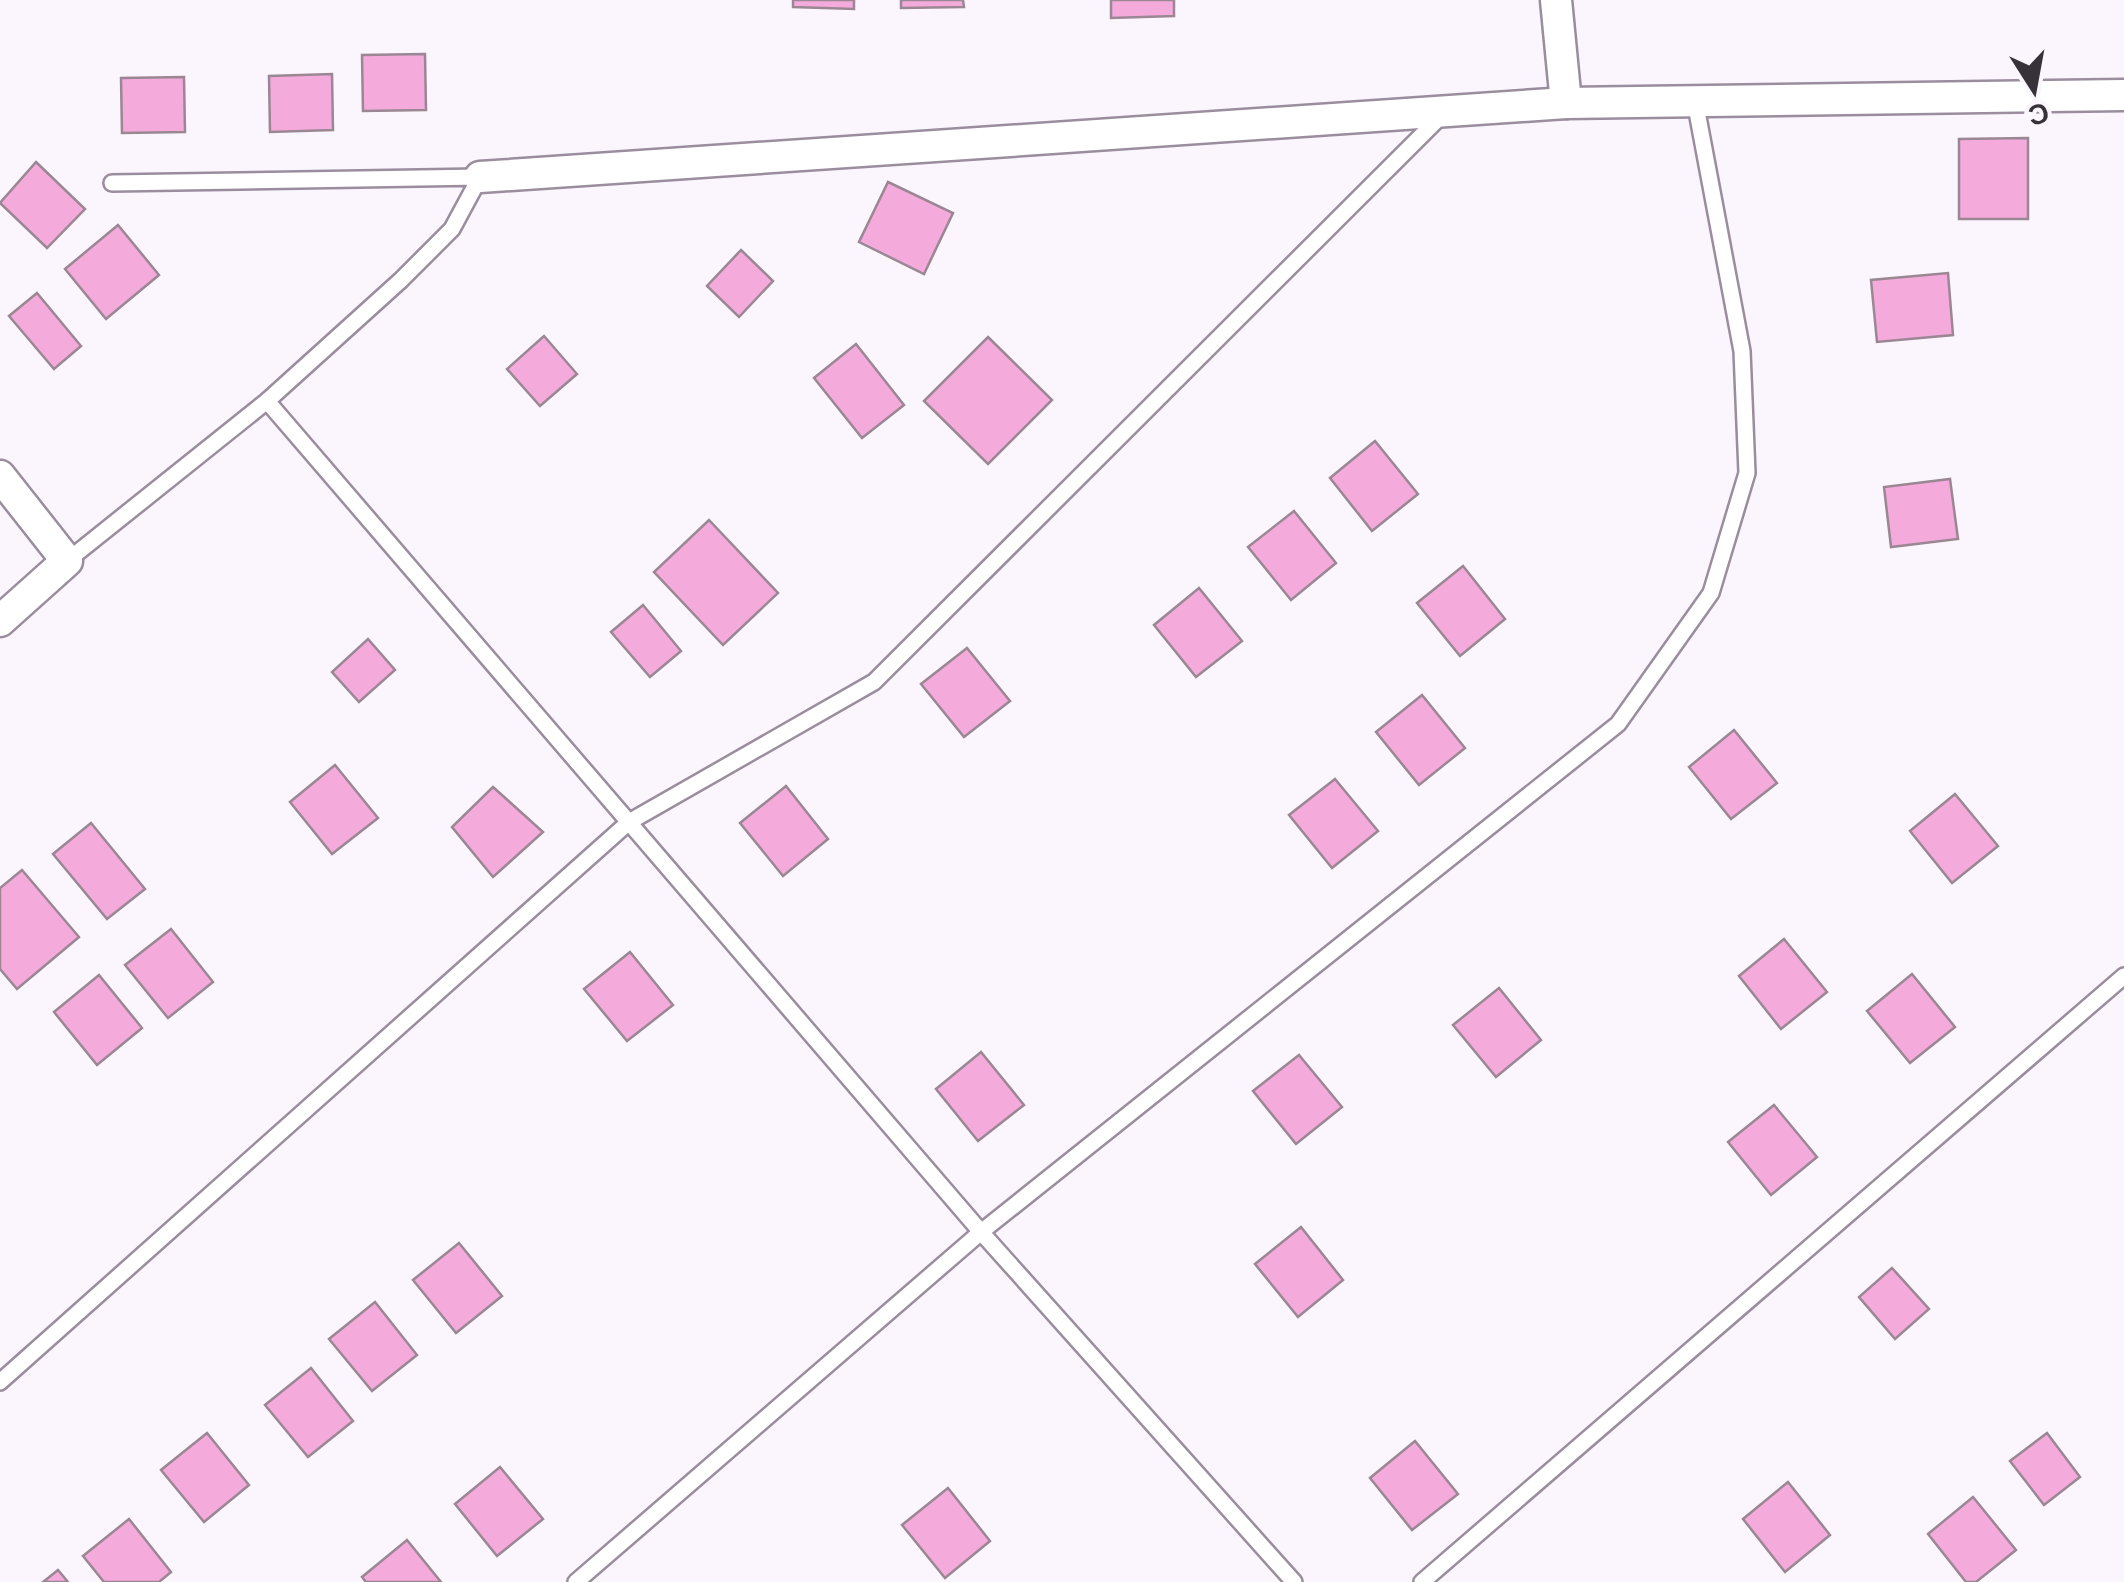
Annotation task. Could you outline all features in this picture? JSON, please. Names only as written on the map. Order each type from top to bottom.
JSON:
[{"type":"street","points":[[1556,0],[1566,103]]},
{"type":"street","points":[[480,177],[1566,103],[2124,94]]},
{"type":"street","points":[[0,476],[67,561],[0,621]]},
{"type":"lane","points":[[576,1582],[981,1232],[1618,724],[1711,593],[1747,473],[1742,350],[1695,101]]},
{"type":"lane","points":[[0,1382],[628,822],[874,682],[1444,113]]},
{"type":"lane","points":[[67,561],[268,400],[401,280],[452,229],[480,177],[112,183]]},
{"type":"lane","points":[[268,400],[981,1232],[1294,1582]]},
{"type":"lane","points":[[1422,1582],[2124,976]]},
{"type":"building","points":[[793,0],[854,0],[854,9],[793,7]]},
{"type":"building","points":[[901,0],[963,0],[964,7],[901,8]]},
{"type":"building","points":[[1111,0],[1174,0],[1174,16],[1111,18]]},
{"type":"building","points":[[425,54],[426,110],[363,111],[362,55]]},
{"type":"building","points":[[332,74],[333,130],[270,132],[269,76]]},
{"type":"building","points":[[184,77],[185,132],[122,133],[121,78]]},
{"type":"building","points":[[2028,138],[2028,219],[1959,219],[1959,139]]},
{"type":"building","points":[[36,162],[85,209],[47,248],[0,203]]},
{"type":"building","points":[[888,182],[953,213],[924,274],[859,242]]},
{"type":"building","points":[[118,225],[159,275],[106,319],[65,269]]},
{"type":"building","points":[[741,250],[773,281],[739,317],[707,286]]},
{"type":"building","points":[[1948,273],[1953,335],[1877,342],[1871,280]]},
{"type":"building","points":[[37,293],[81,346],[54,369],[9,316]]},
{"type":"building","points":[[544,336],[577,374],[540,406],[507,369]]},
{"type":"building","points":[[988,337],[1052,400],[988,464],[924,401]]},
{"type":"building","points":[[856,344],[904,405],[862,438],[814,378]]},
{"type":"building","points":[[1375,441],[1418,494],[1372,531],[1330,478]]},
{"type":"building","points":[[1950,479],[1958,539],[1891,547],[1884,487]]},
{"type":"building","points":[[1294,511],[1336,563],[1291,600],[1248,547]]},
{"type":"building","points":[[709,520],[778,593],[723,645],[654,572]]},
{"type":"building","points":[[1463,566],[1505,619],[1460,656],[1417,603]]},
{"type":"building","points":[[1199,588],[1242,641],[1196,677],[1154,625]]},
{"type":"building","points":[[643,605],[681,651],[650,677],[611,632]]},
{"type":"building","points":[[368,639],[395,670],[359,702],[332,672]]},
{"type":"building","points":[[967,648],[1010,701],[964,737],[921,684]]},
{"type":"building","points":[[1422,695],[1465,748],[1419,785],[1376,732]]},
{"type":"building","points":[[1734,730],[1777,783],[1731,819],[1689,767]]},
{"type":"building","points":[[335,765],[378,818],[332,854],[290,802]]},
{"type":"building","points":[[1335,779],[1378,831],[1332,868],[1289,815]]},
{"type":"building","points":[[786,786],[828,839],[783,876],[740,823]]},
{"type":"building","points":[[493,787],[543,832],[493,877],[452,827]]},
{"type":"building","points":[[1955,794],[1998,846],[1952,883],[1910,831]]},
{"type":"building","points":[[91,823],[145,889],[107,919],[53,854]]},
{"type":"building","points":[[22,870],[79,937],[17,989],[0,969],[0,888]]},
{"type":"building","points":[[171,929],[213,982],[168,1018],[125,965]]},
{"type":"building","points":[[1784,939],[1827,992],[1781,1029],[1739,976]]},
{"type":"building","points":[[630,952],[673,1005],[627,1041],[584,989]]},
{"type":"building","points":[[1912,974],[1955,1027],[1910,1063],[1867,1011]]},
{"type":"building","points":[[99,975],[142,1028],[97,1065],[54,1012]]},
{"type":"building","points":[[1499,988],[1541,1040],[1496,1077],[1453,1025]]},
{"type":"building","points":[[981,1052],[1024,1105],[978,1141],[936,1089]]},
{"type":"building","points":[[1299,1055],[1342,1107],[1296,1144],[1253,1091]]},
{"type":"building","points":[[1774,1105],[1817,1157],[1771,1195],[1728,1142]]},
{"type":"building","points":[[1301,1227],[1343,1280],[1298,1317],[1255,1264]]},
{"type":"building","points":[[459,1243],[502,1296],[456,1333],[413,1280]]},
{"type":"building","points":[[1892,1268],[1929,1309],[1895,1339],[1859,1297]]},
{"type":"building","points":[[375,1302],[417,1355],[372,1391],[329,1339]]},
{"type":"building","points":[[311,1368],[353,1421],[308,1457],[265,1405]]},
{"type":"building","points":[[207,1433],[249,1485],[204,1522],[161,1470]]},
{"type":"building","points":[[2047,1433],[2080,1477],[2044,1505],[2010,1461]]},
{"type":"building","points":[[1415,1441],[1458,1494],[1412,1530],[1370,1478]]},
{"type":"building","points":[[500,1467],[543,1519],[497,1556],[455,1504]]},
{"type":"building","points":[[1788,1482],[1830,1535],[1785,1572],[1743,1519]]},
{"type":"building","points":[[948,1488],[990,1541],[945,1578],[902,1525]]},
{"type":"building","points":[[1973,1497],[2016,1550],[1976,1582],[1966,1582],[1928,1534]]},
{"type":"building","points":[[129,1519],[171,1572],[159,1582],[104,1582],[83,1556]]},
{"type":"building","points":[[407,1540],[441,1582],[366,1582],[362,1577]]},
{"type":"building","points":[[58,1570],[68,1582],[43,1582]]}]
